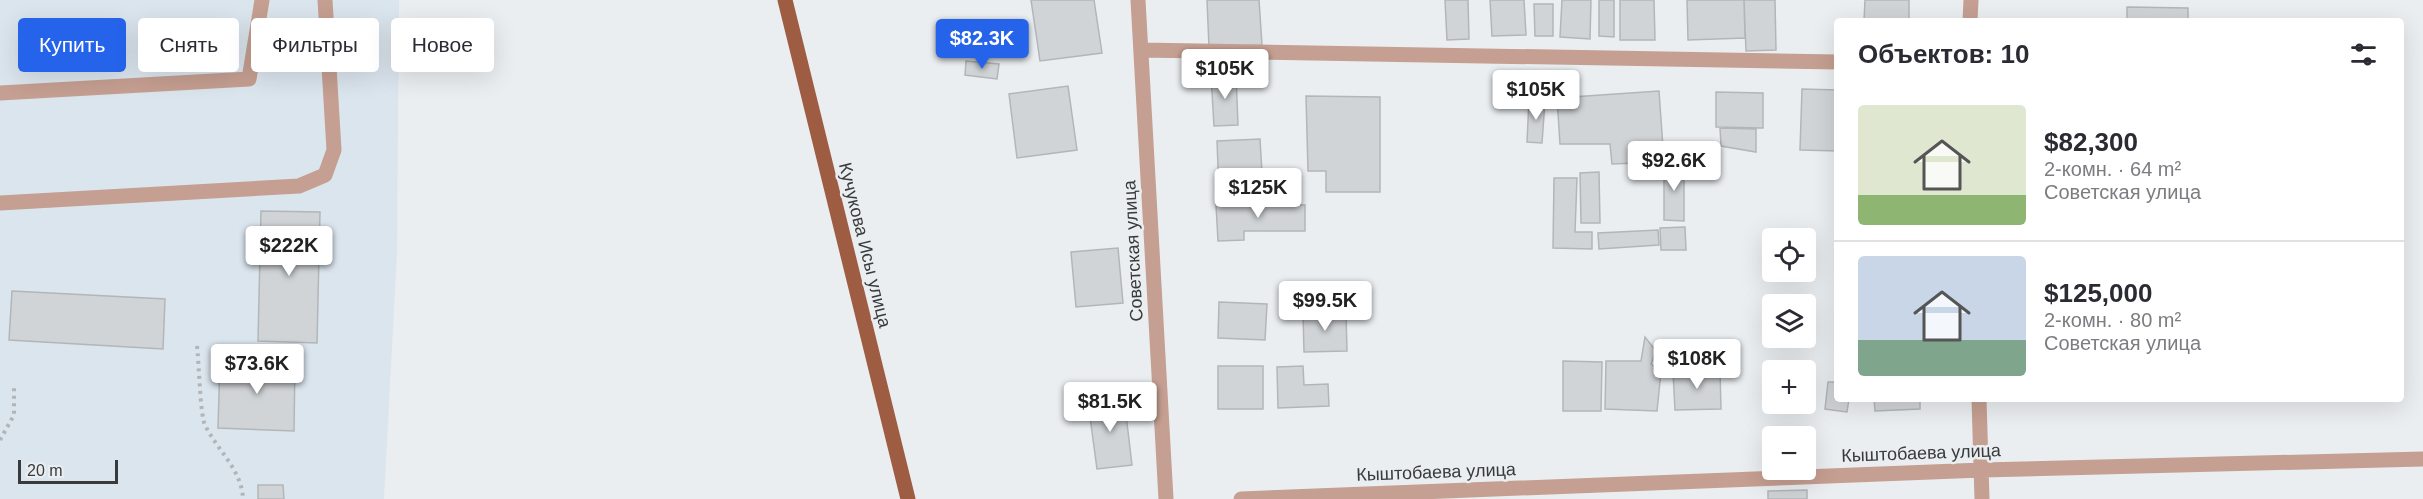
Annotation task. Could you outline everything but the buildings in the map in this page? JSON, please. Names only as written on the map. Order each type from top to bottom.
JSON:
[{"type":"main road","name":"Кучукова Исы улица","points":[[785,0],[908,499]]},
{"type":"street","points":[[0,93],[249,79],[262,0]]},
{"type":"street","points":[[0,203],[299,186],[325,175],[334,150],[324,0]]},
{"type":"street","name":"Советская улица","points":[[1138,0],[1166,499]]},
{"type":"street","points":[[1970,18],[1971,0]]},
{"type":"street","points":[[1141,50],[1834,63]]},
{"type":"street","points":[[1979,402],[1983,499]]},
{"type":"street","name":"Кыштобаева улица","points":[[1241,499],[1982,470],[2423,459]]},
{"type":"path","points":[[197,346],[204,424],[227,457],[243,491],[243,499]]},
{"type":"path","points":[[0,440],[14,415],[14,386]]},
{"type":"shaded area","points":[[0,0],[399,0],[399,18],[391,18],[391,72],[398,72],[397,252],[384,499],[0,499]]}]
